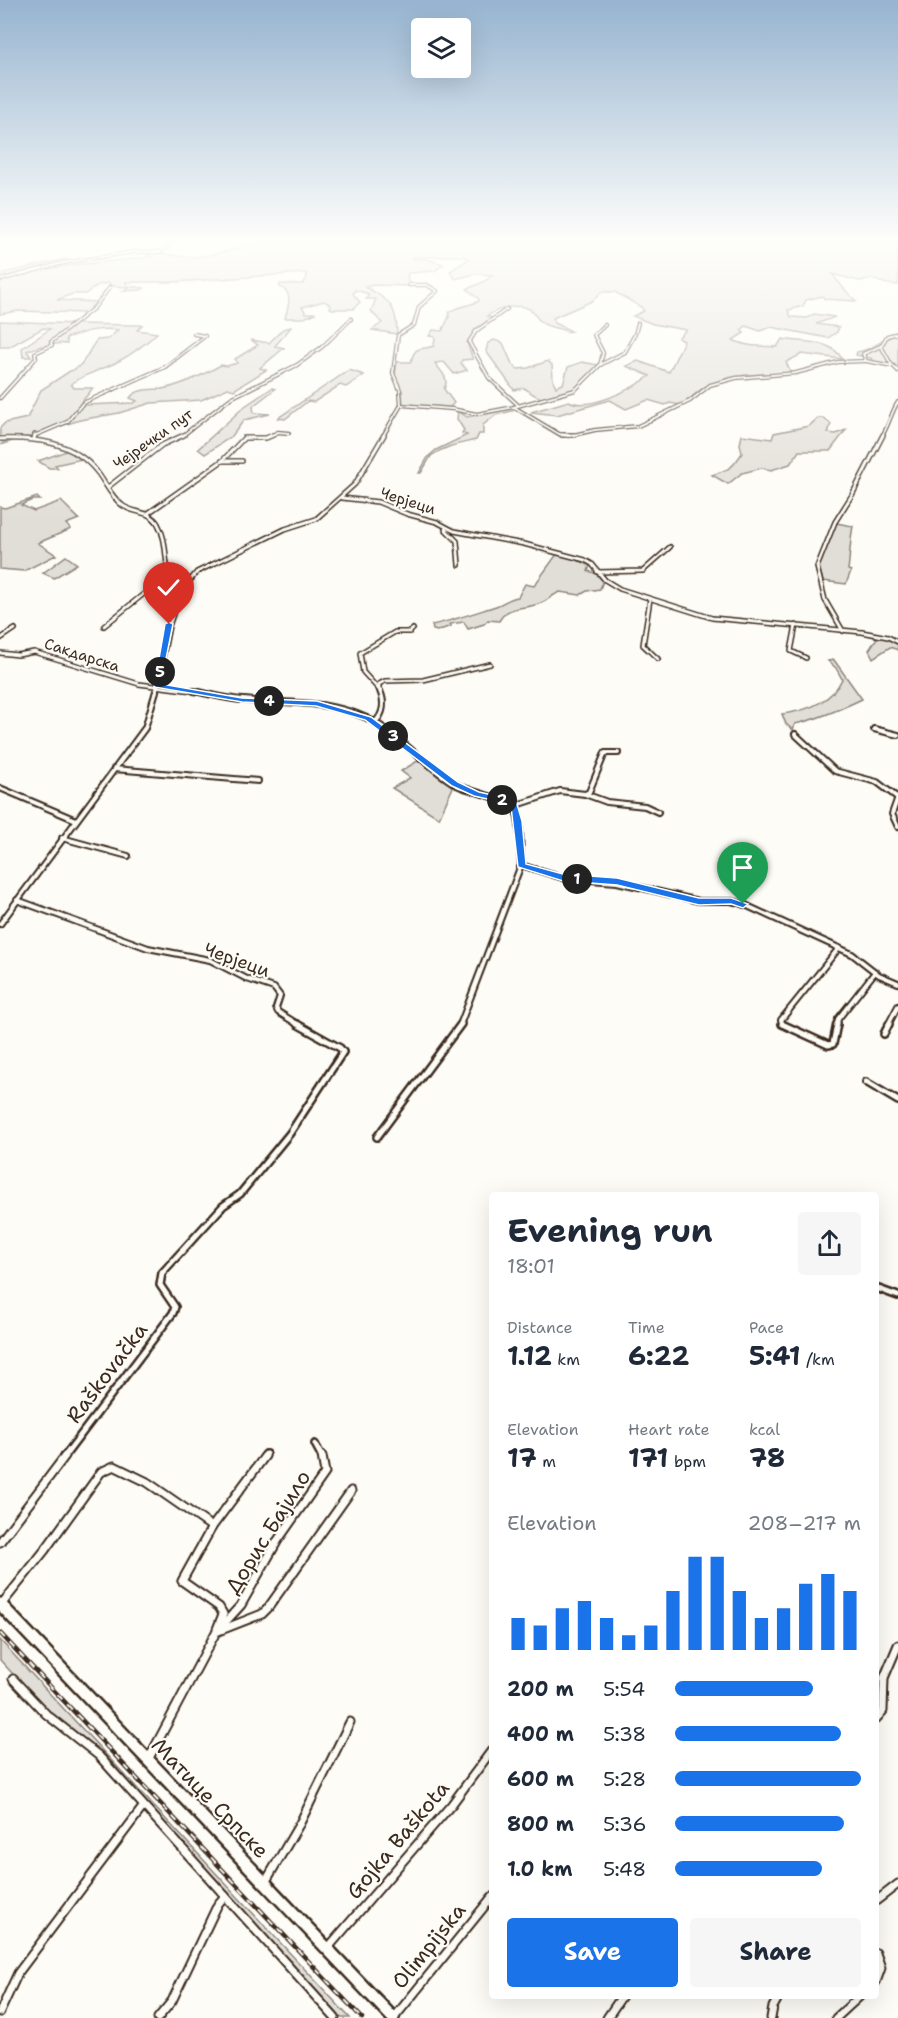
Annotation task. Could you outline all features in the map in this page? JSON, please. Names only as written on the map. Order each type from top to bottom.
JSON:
[{"type":"main road","name":"Матице Српске","points":[[1,1605],[394,2018]]},
{"type":"street","points":[[0,398],[36,358],[35,353],[52,345],[51,342],[65,332]]},
{"type":"street","name":"Чејречки пут","points":[[108,487],[162,445],[184,435],[231,398],[297,365],[337,332]]},
{"type":"street","points":[[0,924],[145,728],[154,705],[169,624],[180,593],[191,576],[285,529],[310,522],[342,498],[358,481],[363,469],[384,439],[401,405],[400,390],[393,373],[398,335],[403,332]]},
{"type":"street","points":[[475,332],[469,342],[477,363],[506,396],[518,405]]},
{"type":"street","points":[[597,332],[594,335],[603,353],[600,365]]},
{"type":"street","points":[[401,405],[452,409],[474,414],[514,407],[575,390],[600,365],[625,352],[636,332]]},
{"type":"street","points":[[866,361],[863,354],[881,346],[887,336],[898,333]]},
{"type":"street","points":[[34,439],[37,433],[68,421],[83,403],[151,374],[175,360],[205,336],[194,334]]},
{"type":"street","points":[[881,346],[898,371]]},
{"type":"street","points":[[514,407],[559,434],[569,436],[595,430],[638,426],[690,401],[710,386],[736,378],[796,373],[838,363],[866,361],[892,365]]},
{"type":"street","points":[[843,631],[825,600],[817,567],[835,522],[852,495],[876,443],[889,425],[891,414],[898,402]]},
{"type":"street","points":[[180,593],[173,588],[168,578],[164,541],[157,522],[147,514],[222,461],[244,438],[266,438],[278,432],[289,433]]},
{"type":"street","name":"Чејречки пут","points":[[0,439],[57,442],[92,466],[121,504],[147,514]]},
{"type":"street","points":[[222,461],[242,461]]},
{"type":"street","name":"Черјеци","points":[[342,498],[378,502],[441,524],[459,533],[524,544],[585,560],[620,589],[722,620],[796,625],[882,635],[898,642]]},
{"type":"street","name":"Черјеци","points":[[441,524],[457,541],[459,565]]},
{"type":"street","points":[[597,572],[643,571],[670,547]]},
{"type":"street","points":[[104,626],[161,580],[168,578]]},
{"type":"street","points":[[650,599],[643,645],[657,658]]},
{"type":"street","points":[[796,625],[791,651],[806,658]]},
{"type":"street","points":[[0,639],[15,628]]},
{"type":"street","points":[[375,723],[380,720],[383,713],[383,695],[380,688],[363,674],[360,653],[395,632],[410,632],[413,629]]},
{"type":"street","name":"Сакдарска","points":[[0,653],[21,655],[34,652],[128,682],[157,686]]},
{"type":"street","points":[[380,688],[379,684],[385,681],[423,680],[490,664]]},
{"type":"street","points":[[157,686],[242,700],[317,704],[343,710],[375,723],[455,784],[477,794],[507,801],[514,806],[518,821],[521,865],[469,1011],[426,1074],[377,1137]]},
{"type":"street","points":[[874,729],[898,735]]},
{"type":"street","points":[[795,735],[835,771],[877,782],[898,798],[892,814],[898,827]]},
{"type":"street","points":[[585,794],[589,792],[605,753],[618,753]]},
{"type":"street","points":[[114,769],[258,781]]},
{"type":"street","points":[[0,788],[76,820]]},
{"type":"street","points":[[514,806],[560,791],[585,794],[607,802],[638,805],[658,812]]},
{"type":"street","points":[[62,838],[128,856]]},
{"type":"street","points":[[521,865],[563,878],[617,882],[699,901],[731,901],[743,904],[852,954],[875,972],[898,983]]},
{"type":"street","name":"Черјеци","points":[[17,900],[148,948],[210,960],[247,979],[274,988],[280,996],[276,1008],[278,1011],[340,1048],[342,1055],[290,1133],[240,1194],[223,1206],[207,1224]]},
{"type":"street","points":[[839,948],[781,1020],[783,1025],[828,1045],[833,1044],[837,1019],[875,972]]},
{"type":"street","points":[[884,1034],[898,1006]]},
{"type":"street","points":[[866,1082],[898,1101]]},
{"type":"street","name":"Raškovačka","points":[[0,1542],[173,1313],[175,1307],[160,1285],[162,1273],[207,1224]]},
{"type":"street","points":[[879,1289],[898,1296]]},
{"type":"street","name":"Дорис Бајило","points":[[216,1632],[234,1616],[245,1601],[263,1564],[325,1473],[324,1460],[315,1444]]},
{"type":"street","name":"Дорис Бајило","points":[[148,1761],[216,1632],[223,1614],[219,1607],[182,1581],[213,1527],[266,1454]]},
{"type":"street","points":[[1,1605],[45,1550],[101,1472],[109,1467],[114,1466],[147,1482],[213,1527]]},
{"type":"street","name":"Дорис Бајило","points":[[216,1632],[262,1614],[268,1608],[351,1491]]},
{"type":"street","points":[[879,1716],[883,1711],[884,1678],[898,1646]]},
{"type":"street","points":[[13,1679],[46,1714],[99,1756],[336,2018]]},
{"type":"street","points":[[264,1883],[315,1796],[350,1722]]},
{"type":"street","name":"Gojka Baškota","points":[[327,1949],[452,1804],[489,1754]]},
{"type":"street","points":[[0,2012],[18,1973],[143,1807]]},
{"type":"street","points":[[879,1899],[898,1884]]},
{"type":"street","points":[[158,2018],[172,2001],[218,1904],[225,1896]]},
{"type":"street","name":"Olimpijska","points":[[394,2018],[489,1901]]},
{"type":"street","points":[[879,1961],[881,1975],[879,1978]]},
{"type":"street","points":[[606,2018],[620,1999]]},
{"type":"street","points":[[771,2018],[777,1999]]},
{"type":"street","points":[[836,2018],[857,1999]]},
{"type":"shaded area","points":[[0,332],[36,332],[9,347],[0,347]]},
{"type":"shaded area","points":[[45,332],[88,332],[66,338],[67,344],[52,344],[27,351],[31,357],[23,357],[22,348]]},
{"type":"shaded area","points":[[116,332],[157,333],[124,358],[71,384],[74,388],[93,388],[80,404],[134,403],[137,401],[130,398],[136,393],[178,385],[221,365],[237,363],[235,359],[258,345],[251,340],[269,343],[280,332],[287,332],[275,346],[284,348],[260,368],[266,370],[234,390],[228,388],[201,400],[151,403],[119,413],[80,420],[42,432],[34,437],[1,438],[19,439],[0,445],[4,442],[0,441],[0,428],[5,423],[27,418],[41,390],[79,366],[97,340],[108,339]]},
{"type":"shaded area","points":[[432,332],[474,332],[467,343],[473,359],[462,360],[461,363],[467,370],[454,374],[444,362],[435,363],[445,378],[444,389],[454,403],[450,407],[403,404],[402,392],[395,376],[397,362],[411,362],[417,350],[434,346],[435,337],[429,336]]},
{"type":"shaded area","points":[[684,332],[743,332],[733,340],[749,345],[777,347],[782,339],[816,343],[831,348],[842,359],[802,354],[786,362],[791,373],[727,378],[703,388],[680,405],[670,403],[665,405],[648,400],[626,409],[610,400],[557,415],[531,412],[569,401],[578,404],[599,401],[633,387],[650,376],[626,366],[638,361],[669,372],[684,341],[678,338]]},
{"type":"shaded area","points":[[798,332],[837,332],[828,338]]},
{"type":"shaded area","points":[[898,334],[898,369],[894,364],[873,362],[871,358],[856,355],[857,352]]},
{"type":"shaded area","points":[[494,340],[503,343],[512,364],[518,369],[548,361],[552,365],[556,387],[563,384],[568,367],[582,362],[598,365],[575,388],[559,396],[545,399],[524,388],[514,390],[486,351],[488,343]]},
{"type":"shaded area","points":[[349,370],[364,375],[346,387],[340,385],[314,402],[308,401],[285,419],[278,418]]},
{"type":"shaded area","points":[[272,388],[275,389],[253,406],[254,413],[270,414],[244,420],[232,436],[205,454],[198,449],[245,406]]},
{"type":"shaded area","points":[[513,408],[516,410],[496,415],[483,425],[483,434],[479,434],[476,440],[458,444],[431,456],[419,473],[428,457],[436,450],[467,435],[462,433],[464,430],[457,419],[458,411],[467,417]]},
{"type":"shaded area","points":[[818,418],[823,418],[831,424],[828,433],[836,434],[846,430],[830,451],[799,451],[790,464],[771,470],[762,468],[742,473],[728,484],[712,475],[730,468],[739,458],[742,453],[740,444],[742,435],[772,439],[774,433],[809,426]]},
{"type":"shaded area","points":[[69,450],[82,459],[55,465],[58,468],[49,468],[38,461]]},
{"type":"shaded area","points":[[37,497],[40,500],[32,500],[21,505],[34,511],[61,501],[79,519],[66,524],[71,529],[38,543],[56,555],[24,571],[0,569],[0,507],[5,508]]},
{"type":"shaded area","points":[[836,523],[853,526],[848,570],[851,571],[846,584],[823,581],[819,567]]},
{"type":"shaded area","points":[[557,554],[580,560],[590,566],[588,571],[595,573],[603,581],[600,589],[587,591],[580,595],[560,592],[541,603],[507,612],[499,621],[488,620],[484,624],[468,629],[464,622],[450,624],[451,626],[437,631],[433,630],[432,625],[518,597],[525,584],[534,586]]},
{"type":"shaded area","points":[[66,556],[77,564],[54,578],[43,573]]},
{"type":"shaded area","points":[[863,633],[890,639],[898,644],[898,650],[890,647],[873,658],[869,650],[877,638]]},
{"type":"shaded area","points":[[834,660],[862,699],[821,717],[795,724],[793,730],[786,724],[782,714],[809,708],[825,700],[831,694],[842,679],[836,668],[828,661]]},
{"type":"shaded area","points":[[421,759],[454,785],[439,818],[392,788],[410,778],[401,771]]},
{"type":"shaded area","points":[[0,1640],[350,2018],[341,2018],[88,1743],[54,1719],[0,1660]]},
{"type":"railway","points":[[0,1633],[362,2018]]},
{"type":"route","points":[[169,624],[157,686],[242,700],[317,704],[368,719],[455,784],[477,794],[507,801],[514,806],[517,811],[521,865],[563,878],[617,882],[699,901],[731,901],[743,904]]}]
